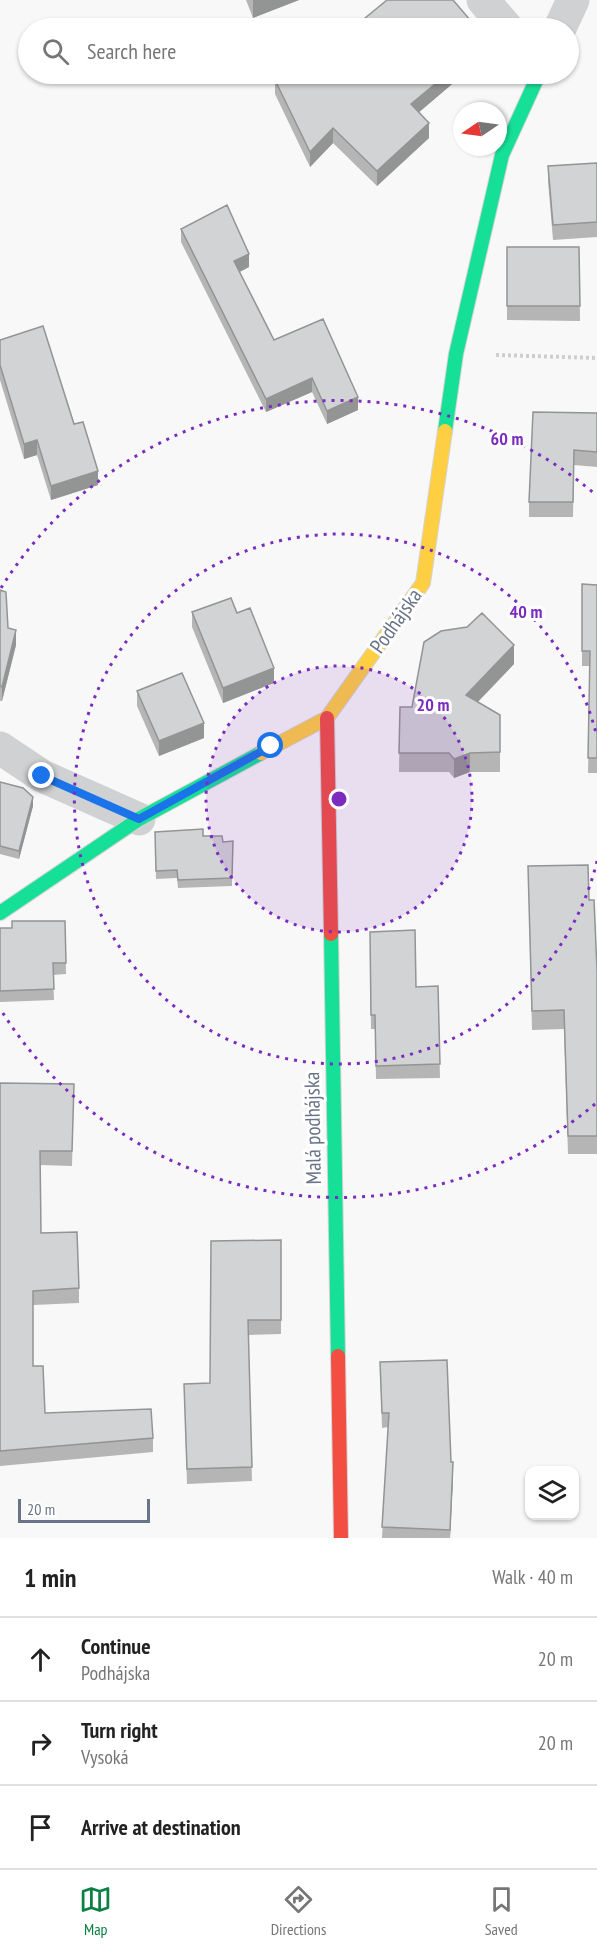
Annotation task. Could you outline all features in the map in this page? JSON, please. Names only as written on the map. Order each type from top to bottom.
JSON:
[{"type":"street","points":[[483,0],[498,18]]},
{"type":"street","points":[[565,18],[573,0]]},
{"type":"street","name":"Podhájska","points":[[0,913],[139,819],[327,718],[423,583],[456,354],[502,155],[534,84]]},
{"type":"street","name":"Malá podhájska","points":[[327,718],[341,1538]]},
{"type":"street","points":[[0,748],[42,776],[139,819]]},
{"type":"path","points":[[456,354],[597,358]]},
{"type":"building","points":[[387,0],[453,0],[468,18],[365,18]]},
{"type":"building","points":[[277,84],[435,84],[411,104],[429,123],[377,171],[333,128],[310,152]]},
{"type":"building","points":[[597,163],[597,222],[553,225],[548,166]]},
{"type":"building","points":[[227,205],[249,254],[234,261],[274,340],[323,319],[358,397],[327,411],[312,378],[266,399],[181,229]]},
{"type":"building","points":[[507,247],[579,247],[580,306],[507,306]]},
{"type":"building","points":[[43,326],[74,424],[83,422],[98,471],[51,486],[37,440],[24,444],[0,365],[0,340]]},
{"type":"building","points":[[533,412],[597,413],[597,452],[574,450],[573,502],[529,502]]},
{"type":"building","points":[[582,584],[597,585],[597,758],[588,758],[590,651],[582,651]]},
{"type":"building","points":[[0,590],[6,592],[8,628],[16,630],[2,687],[0,686]]},
{"type":"building","points":[[231,598],[237,613],[250,608],[274,668],[223,688],[192,612]]},
{"type":"building","points":[[482,613],[514,645],[466,695],[500,715],[500,752],[470,753],[454,759],[449,753],[399,753],[400,707],[412,707],[424,642],[441,631],[467,627]]},
{"type":"building","points":[[182,673],[204,723],[159,741],[137,691]]},
{"type":"building","points":[[0,782],[23,788],[33,797],[19,851],[0,846]]},
{"type":"building","points":[[203,829],[203,836],[222,836],[223,842],[233,841],[232,878],[178,880],[177,870],[156,871],[155,832]]},
{"type":"building","points":[[588,865],[589,900],[594,900],[597,970],[597,1136],[568,1136],[564,1010],[532,1011],[528,866]]},
{"type":"building","points":[[12,921],[65,921],[66,963],[53,963],[54,989],[0,991],[0,928],[12,928]]},
{"type":"building","points":[[415,930],[416,987],[438,986],[440,1064],[376,1066],[375,1015],[371,1015],[370,932]]},
{"type":"building","points":[[0,1083],[74,1084],[72,1151],[40,1151],[41,1233],[77,1232],[79,1288],[33,1291],[33,1366],[43,1366],[45,1413],[151,1409],[153,1438],[0,1451]]},
{"type":"building","points":[[281,1240],[281,1320],[248,1320],[252,1467],[187,1469],[184,1384],[210,1383],[211,1241]]},
{"type":"building","points":[[447,1360],[451,1462],[453,1462],[450,1530],[382,1527],[389,1413],[382,1413],[380,1362]]},
{"type":"traffic: fast","points":[[445,431],[456,354],[502,155],[534,84]]},
{"type":"traffic: fast","points":[[0,913],[139,819],[261,753]]},
{"type":"traffic: fast","points":[[331,934],[338,1356]]},
{"type":"traffic: slow","points":[[261,753],[327,718],[423,583],[445,431]]},
{"type":"traffic: jam","points":[[327,718],[331,934]]},
{"type":"traffic: jam","points":[[338,1356],[341,1538]]},
{"type":"route","points":[[42,776],[139,819],[271,746]]}]
